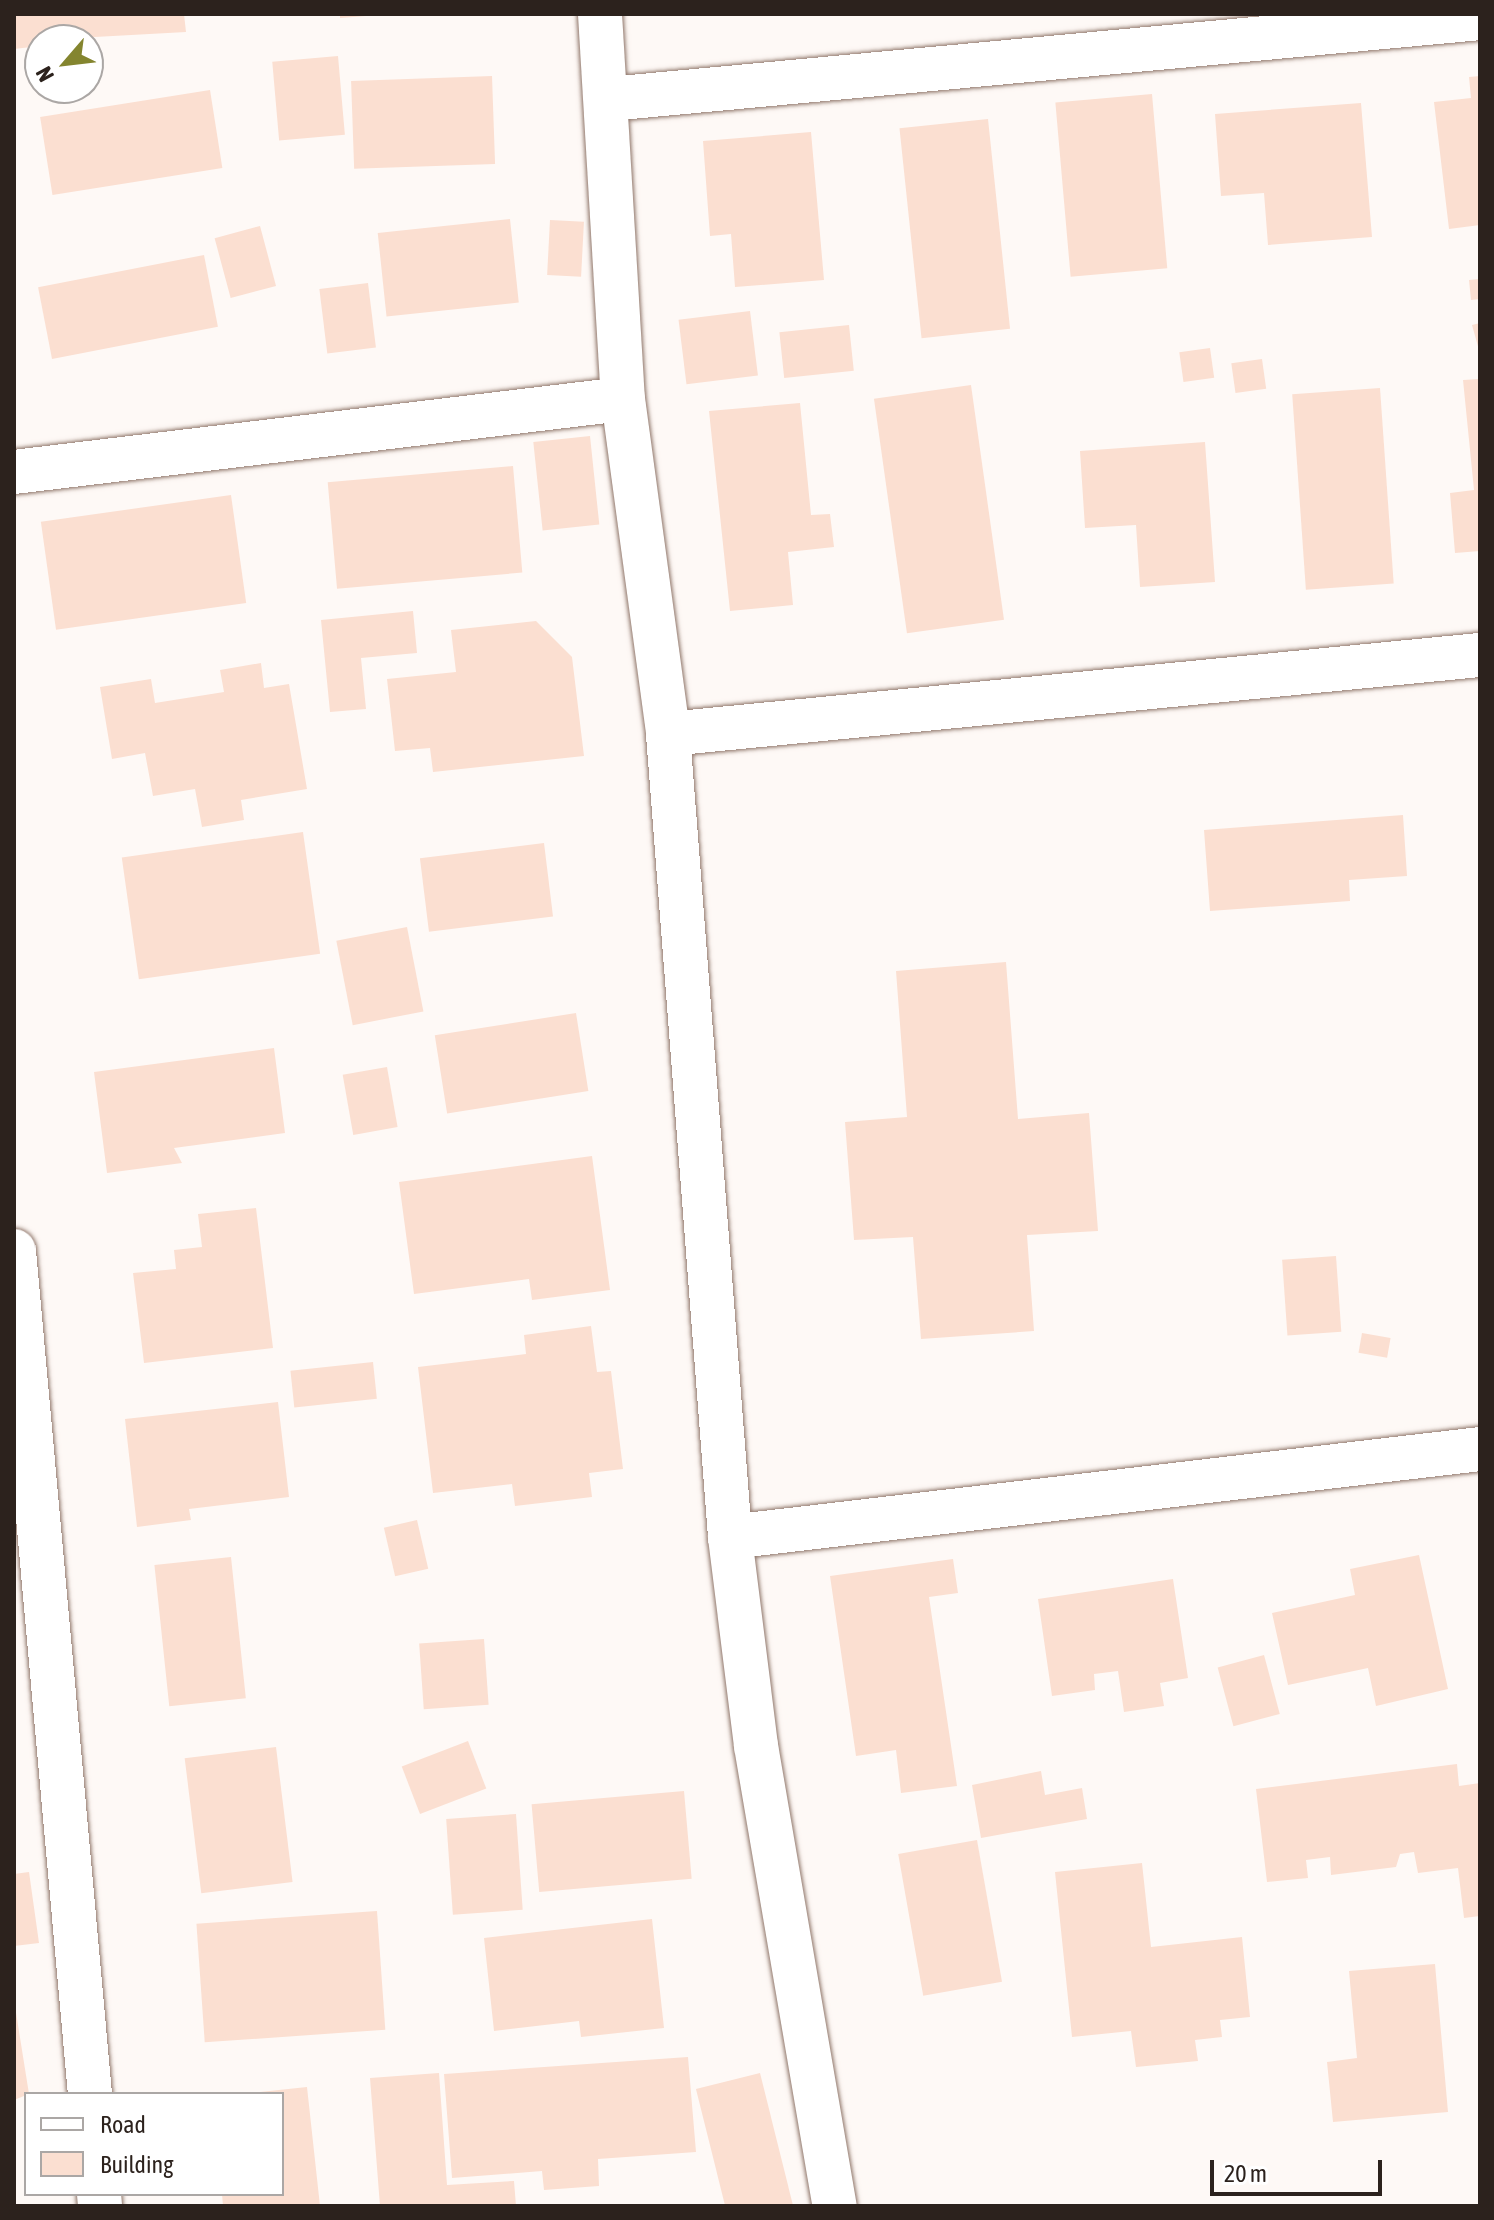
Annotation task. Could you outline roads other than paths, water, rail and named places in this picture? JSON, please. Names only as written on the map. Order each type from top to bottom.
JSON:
[{"type":"street","points":[[600,14],[609,99],[623,399],[668,734],[730,1537],[756,1746],[835,2206]]},
{"type":"street","points":[[609,99],[1480,18]]},
{"type":"street","points":[[14,472],[623,399]]},
{"type":"street","points":[[668,734],[1480,655]]},
{"type":"street","points":[[14,1251],[90,2092]]},
{"type":"street","points":[[730,1537],[1480,1449]]}]
